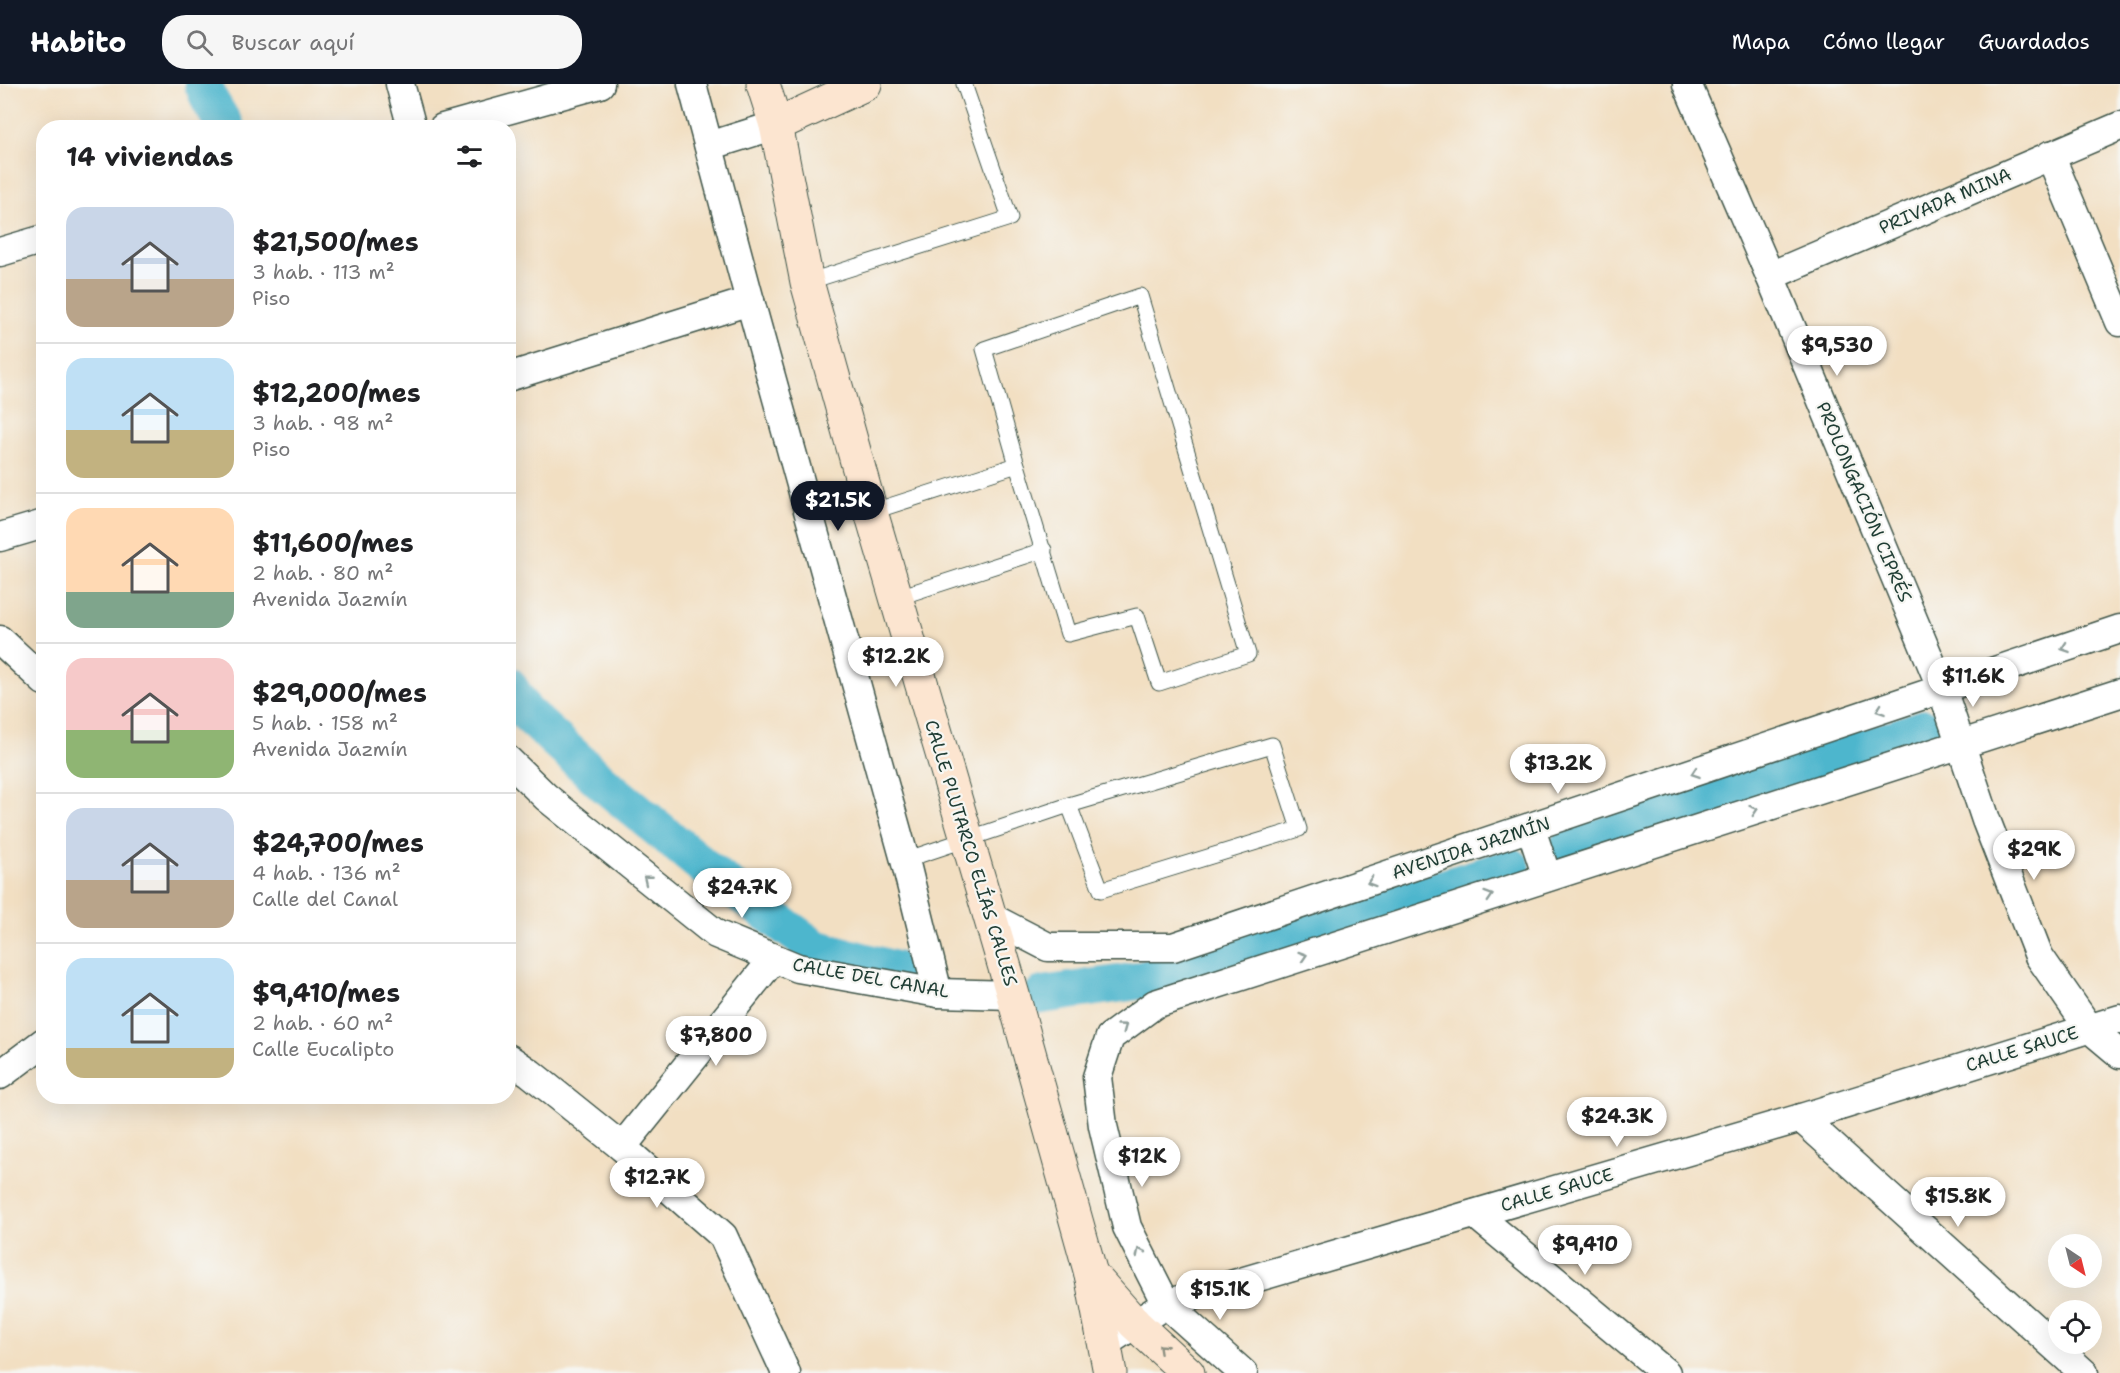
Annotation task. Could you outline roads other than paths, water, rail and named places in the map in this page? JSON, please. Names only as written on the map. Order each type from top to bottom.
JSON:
[{"type":"main road","name":"CALLE PLUTARCO ELÍAS CALLES","points":[[763,84],[776,125],[807,282],[871,512],[1013,995],[1091,1274],[1107,1359]]},
{"type":"main road","points":[[776,125],[865,84]]},
{"type":"main road","name":"CALLE PLUTARCO ELÍAS CALLES","points":[[1091,1274],[1135,1324],[1188,1373]]},
{"type":"street","points":[[400,84],[410,120]]},
{"type":"street","points":[[472,120],[600,84]]},
{"type":"street","points":[[692,84],[905,860],[938,993]]},
{"type":"street","name":"PROLONGACIÓN CIPRÉS","points":[[1687,84],[1770,276],[1942,689],[1986,820],[2039,956],[2089,1028],[2120,1054]]},
{"type":"street","points":[[709,146],[776,125]]},
{"type":"street","name":"PRIVADA MINA","points":[[1770,276],[2120,126]]},
{"type":"street","points":[[2050,155],[2120,322]]},
{"type":"street","points":[[0,252],[36,241]]},
{"type":"street","points":[[516,374],[750,301]]},
{"type":"street","points":[[0,537],[36,526]]},
{"type":"street","name":"AVENIDA JAZMÍN","points":[[990,917],[1048,947],[1173,947],[2120,629]]},
{"type":"street","points":[[0,640],[36,674]]},
{"type":"street","points":[[1243,1373],[1166,1304],[1127,1227],[1103,1126],[1097,1077],[1110,1037],[1155,1005],[2120,693]]},
{"type":"street","name":"CALLE DEL CANAL","points":[[516,768],[546,797],[716,934],[798,968],[938,993],[1013,995]]},
{"type":"street","points":[[1531,828],[1547,877]]},
{"type":"street","points":[[622,1147],[774,958]]},
{"type":"street","name":"CALLE SAUCE","points":[[1107,1359],[1135,1324],[1166,1304],[1801,1118],[2120,1019]]},
{"type":"street","points":[[0,1075],[36,1048]]},
{"type":"street","points":[[516,1063],[622,1147],[723,1236],[786,1373]]},
{"type":"street","points":[[1801,1118],[2084,1373]]},
{"type":"street","points":[[1475,1214],[1666,1373]]},
{"type":"lane","points":[[807,282],[1010,218],[964,84]]},
{"type":"lane","points":[[1140,296],[1248,654],[1159,683],[1137,616],[1068,634],[1044,550],[984,349],[1140,296]]},
{"type":"lane","points":[[871,512],[1017,465]]},
{"type":"lane","points":[[896,598],[1044,550]]},
{"type":"lane","points":[[905,860],[1069,805],[1272,745],[1299,829],[1101,890],[1069,805]]},
{"type":"waterway","points":[[203,84],[221,120]]},
{"type":"waterway","points":[[516,698],[525,712],[604,784],[714,875],[815,948],[903,972]]},
{"type":"waterway","points":[[1567,848],[1924,728]]},
{"type":"waterway","points":[[1042,995],[1138,981],[1512,867]]}]
